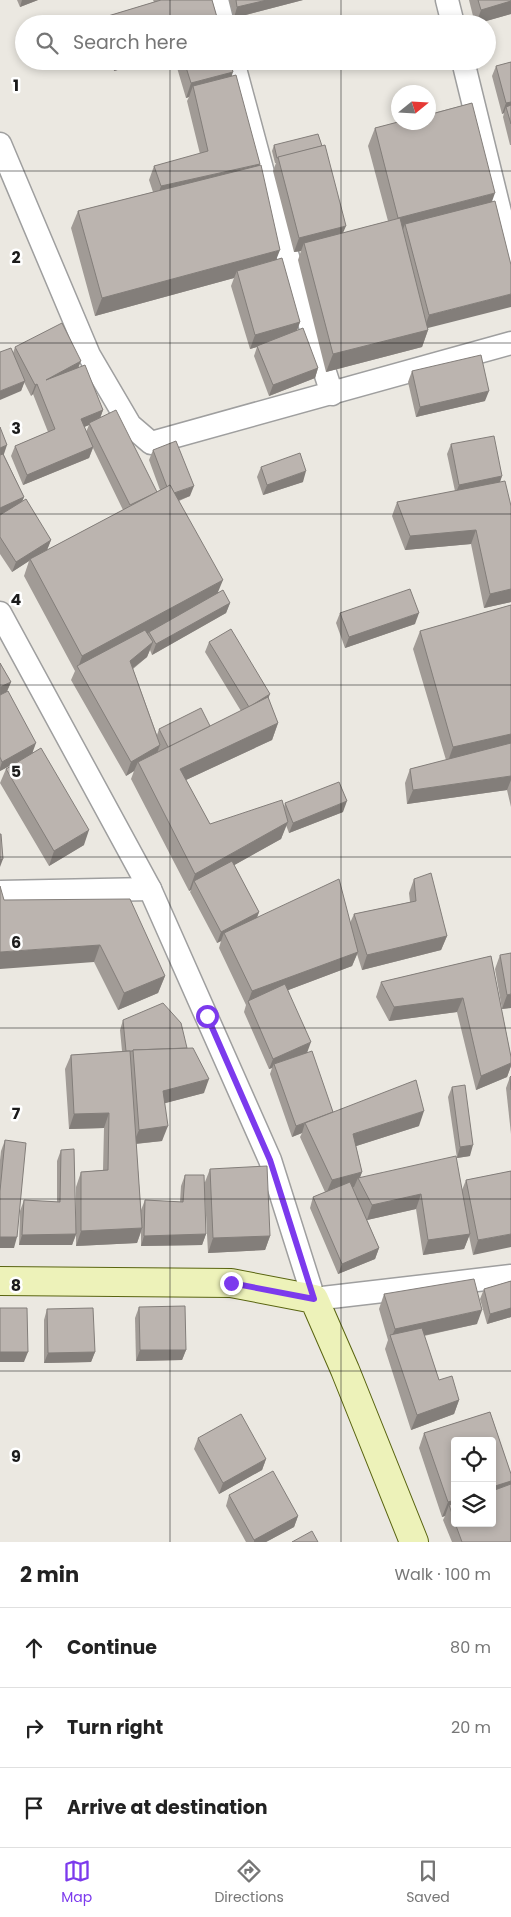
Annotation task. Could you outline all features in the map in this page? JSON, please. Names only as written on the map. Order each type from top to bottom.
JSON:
[{"type":"main road","points":[[0,1281],[231,1283],[314,1299],[345,1370],[414,1542]]},
{"type":"street","points":[[216,0],[220,15]]},
{"type":"street","points":[[447,0],[451,15]]},
{"type":"street","points":[[235,70],[273,210],[332,394]]},
{"type":"street","points":[[464,70],[511,257]]},
{"type":"street","points":[[0,144],[90,355],[130,425],[151,443],[510,348]]},
{"type":"street","points":[[0,613],[150,889],[270,1160],[314,1299],[511,1276]]},
{"type":"street","points":[[0,892],[150,889]]},
{"type":"building","points":[[161,0],[212,0],[216,15],[111,15]]},
{"type":"building","points":[[236,0],[267,0],[237,7]]},
{"type":"building","points":[[478,0],[511,0],[511,1],[481,10]]},
{"type":"building","points":[[511,62],[511,102],[506,103],[496,66]]},
{"type":"building","points":[[187,70],[232,70],[233,72],[191,83]]},
{"type":"building","points":[[236,75],[260,164],[161,186],[154,166],[208,151],[193,86]]},
{"type":"building","points":[[472,103],[495,193],[398,218],[375,128],[391,124],[391,130],[436,130],[436,113]]},
{"type":"building","points":[[511,105],[511,124],[506,107]]},
{"type":"building","points":[[318,134],[322,146],[277,158],[274,145]]},
{"type":"building","points":[[325,145],[346,226],[299,238],[278,157]]},
{"type":"building","points":[[261,165],[280,250],[102,298],[78,211]]},
{"type":"building","points":[[495,201],[511,265],[511,294],[429,315],[405,224]]},
{"type":"building","points":[[400,218],[428,330],[333,354],[304,243]]},
{"type":"building","points":[[282,258],[300,322],[255,335],[237,271]]},
{"type":"building","points":[[62,323],[81,361],[46,380],[85,365],[103,410],[81,419],[93,447],[27,475],[15,446],[55,429],[37,384],[35,385],[15,347]]},
{"type":"building","points":[[303,328],[318,368],[273,385],[257,346]]},
{"type":"building","points":[[11,348],[25,381],[0,391],[0,352]]},
{"type":"building","points":[[481,355],[489,391],[420,407],[412,371]]},
{"type":"building","points":[[116,410],[157,492],[130,505],[89,423]]},
{"type":"building","points":[[0,427],[7,445],[0,448]]},
{"type":"building","points":[[494,436],[502,476],[459,485],[451,444]]},
{"type":"building","points":[[176,441],[194,486],[174,493],[170,485],[167,487],[153,450]]},
{"type":"building","points":[[300,453],[306,471],[267,485],[261,467]]},
{"type":"building","points":[[3,454],[24,497],[0,508],[0,455]]},
{"type":"building","points":[[505,481],[511,506],[511,589],[490,594],[476,530],[410,536],[397,502]]},
{"type":"building","points":[[170,485],[223,580],[82,656],[30,559]]},
{"type":"building","points":[[26,499],[51,540],[16,562],[0,537],[0,515]]},
{"type":"building","points":[[410,589],[419,613],[349,637],[340,613]]},
{"type":"building","points":[[223,590],[230,603],[156,644],[149,632]]},
{"type":"building","points":[[511,605],[511,734],[453,747],[420,631]]},
{"type":"building","points":[[231,629],[270,694],[249,707],[209,642]]},
{"type":"building","points":[[145,630],[153,642],[130,661],[160,745],[131,762],[77,666]]},
{"type":"building","points":[[0,663],[11,682],[0,687]]},
{"type":"building","points":[[8,691],[36,743],[2,762],[0,757],[0,695]]},
{"type":"building","points":[[268,697],[278,723],[180,769],[210,824],[282,800],[288,822],[195,874],[138,762]]},
{"type":"building","points":[[201,708],[210,726],[168,747],[159,729]]},
{"type":"building","points":[[511,743],[511,776],[413,790],[410,769]]},
{"type":"building","points":[[41,748],[89,830],[54,851],[6,769]]},
{"type":"building","points":[[339,782],[347,801],[293,823],[285,803]]},
{"type":"building","points":[[1,834],[3,859],[0,859]]},
{"type":"building","points":[[232,861],[259,912],[221,932],[194,881]]},
{"type":"building","points":[[431,873],[447,936],[367,955],[354,914],[416,901],[414,879]]},
{"type":"building","points":[[339,879],[358,952],[252,991],[224,933]]},
{"type":"building","points":[[0,886],[4,900],[130,899],[165,976],[124,993],[100,945],[0,952]]},
{"type":"building","points":[[511,953],[511,994],[507,995],[500,955]]},
{"type":"building","points":[[491,956],[511,1063],[481,1076],[463,998],[394,1007],[381,982]]},
{"type":"building","points":[[285,984],[311,1042],[273,1059],[248,1001]]},
{"type":"building","points":[[163,1003],[181,1023],[187,1048],[126,1051],[123,1020]]},
{"type":"building","points":[[193,1048],[209,1079],[163,1091],[168,1126],[139,1130],[133,1050]]},
{"type":"building","points":[[130,1051],[142,1228],[81,1231],[81,1172],[108,1170],[109,1113],[74,1114],[71,1055]]},
{"type":"building","points":[[312,1051],[333,1112],[296,1126],[274,1064]]},
{"type":"building","points":[[416,1080],[424,1111],[353,1134],[362,1172],[332,1180],[305,1123]]},
{"type":"building","points":[[465,1085],[473,1145],[460,1147],[452,1087]]},
{"type":"building","points":[[5,1140],[26,1143],[17,1237],[0,1237],[0,1191]]},
{"type":"building","points":[[74,1149],[76,1234],[22,1235],[24,1200],[60,1202],[61,1150]]},
{"type":"building","points":[[456,1156],[470,1234],[428,1240],[421,1194],[372,1205],[358,1178]]},
{"type":"building","points":[[267,1166],[270,1236],[213,1238],[210,1169]]},
{"type":"building","points":[[511,1171],[511,1234],[478,1240],[466,1180]]},
{"type":"building","points":[[185,1175],[204,1175],[206,1234],[144,1236],[145,1200],[183,1202]]},
{"type":"building","points":[[350,1182],[379,1248],[342,1264],[313,1197]]},
{"type":"building","points":[[474,1279],[482,1310],[395,1329],[384,1294]]},
{"type":"building","points":[[511,1281],[511,1308],[490,1314],[484,1289]]},
{"type":"building","points":[[185,1306],[186,1350],[140,1350],[139,1307]]},
{"type":"building","points":[[0,1308],[27,1308],[28,1352],[0,1352]]},
{"type":"building","points":[[93,1308],[95,1352],[48,1353],[47,1309]]},
{"type":"building","points":[[422,1328],[439,1380],[452,1376],[459,1400],[417,1415],[390,1335]]},
{"type":"building","points":[[490,1412],[511,1474],[511,1481],[496,1486],[496,1437],[451,1437],[451,1501],[448,1502],[424,1433]]},
{"type":"building","points":[[241,1414],[266,1459],[223,1483],[198,1438]]},
{"type":"building","points":[[273,1471],[298,1516],[254,1540],[229,1495]]},
{"type":"building","points":[[511,1484],[511,1542],[462,1542],[456,1527],[496,1527],[496,1490]]},
{"type":"building","points":[[312,1531],[318,1542],[292,1542]]},
{"type":"route","points":[[207,1016],[270,1160],[314,1299],[231,1283]]}]
